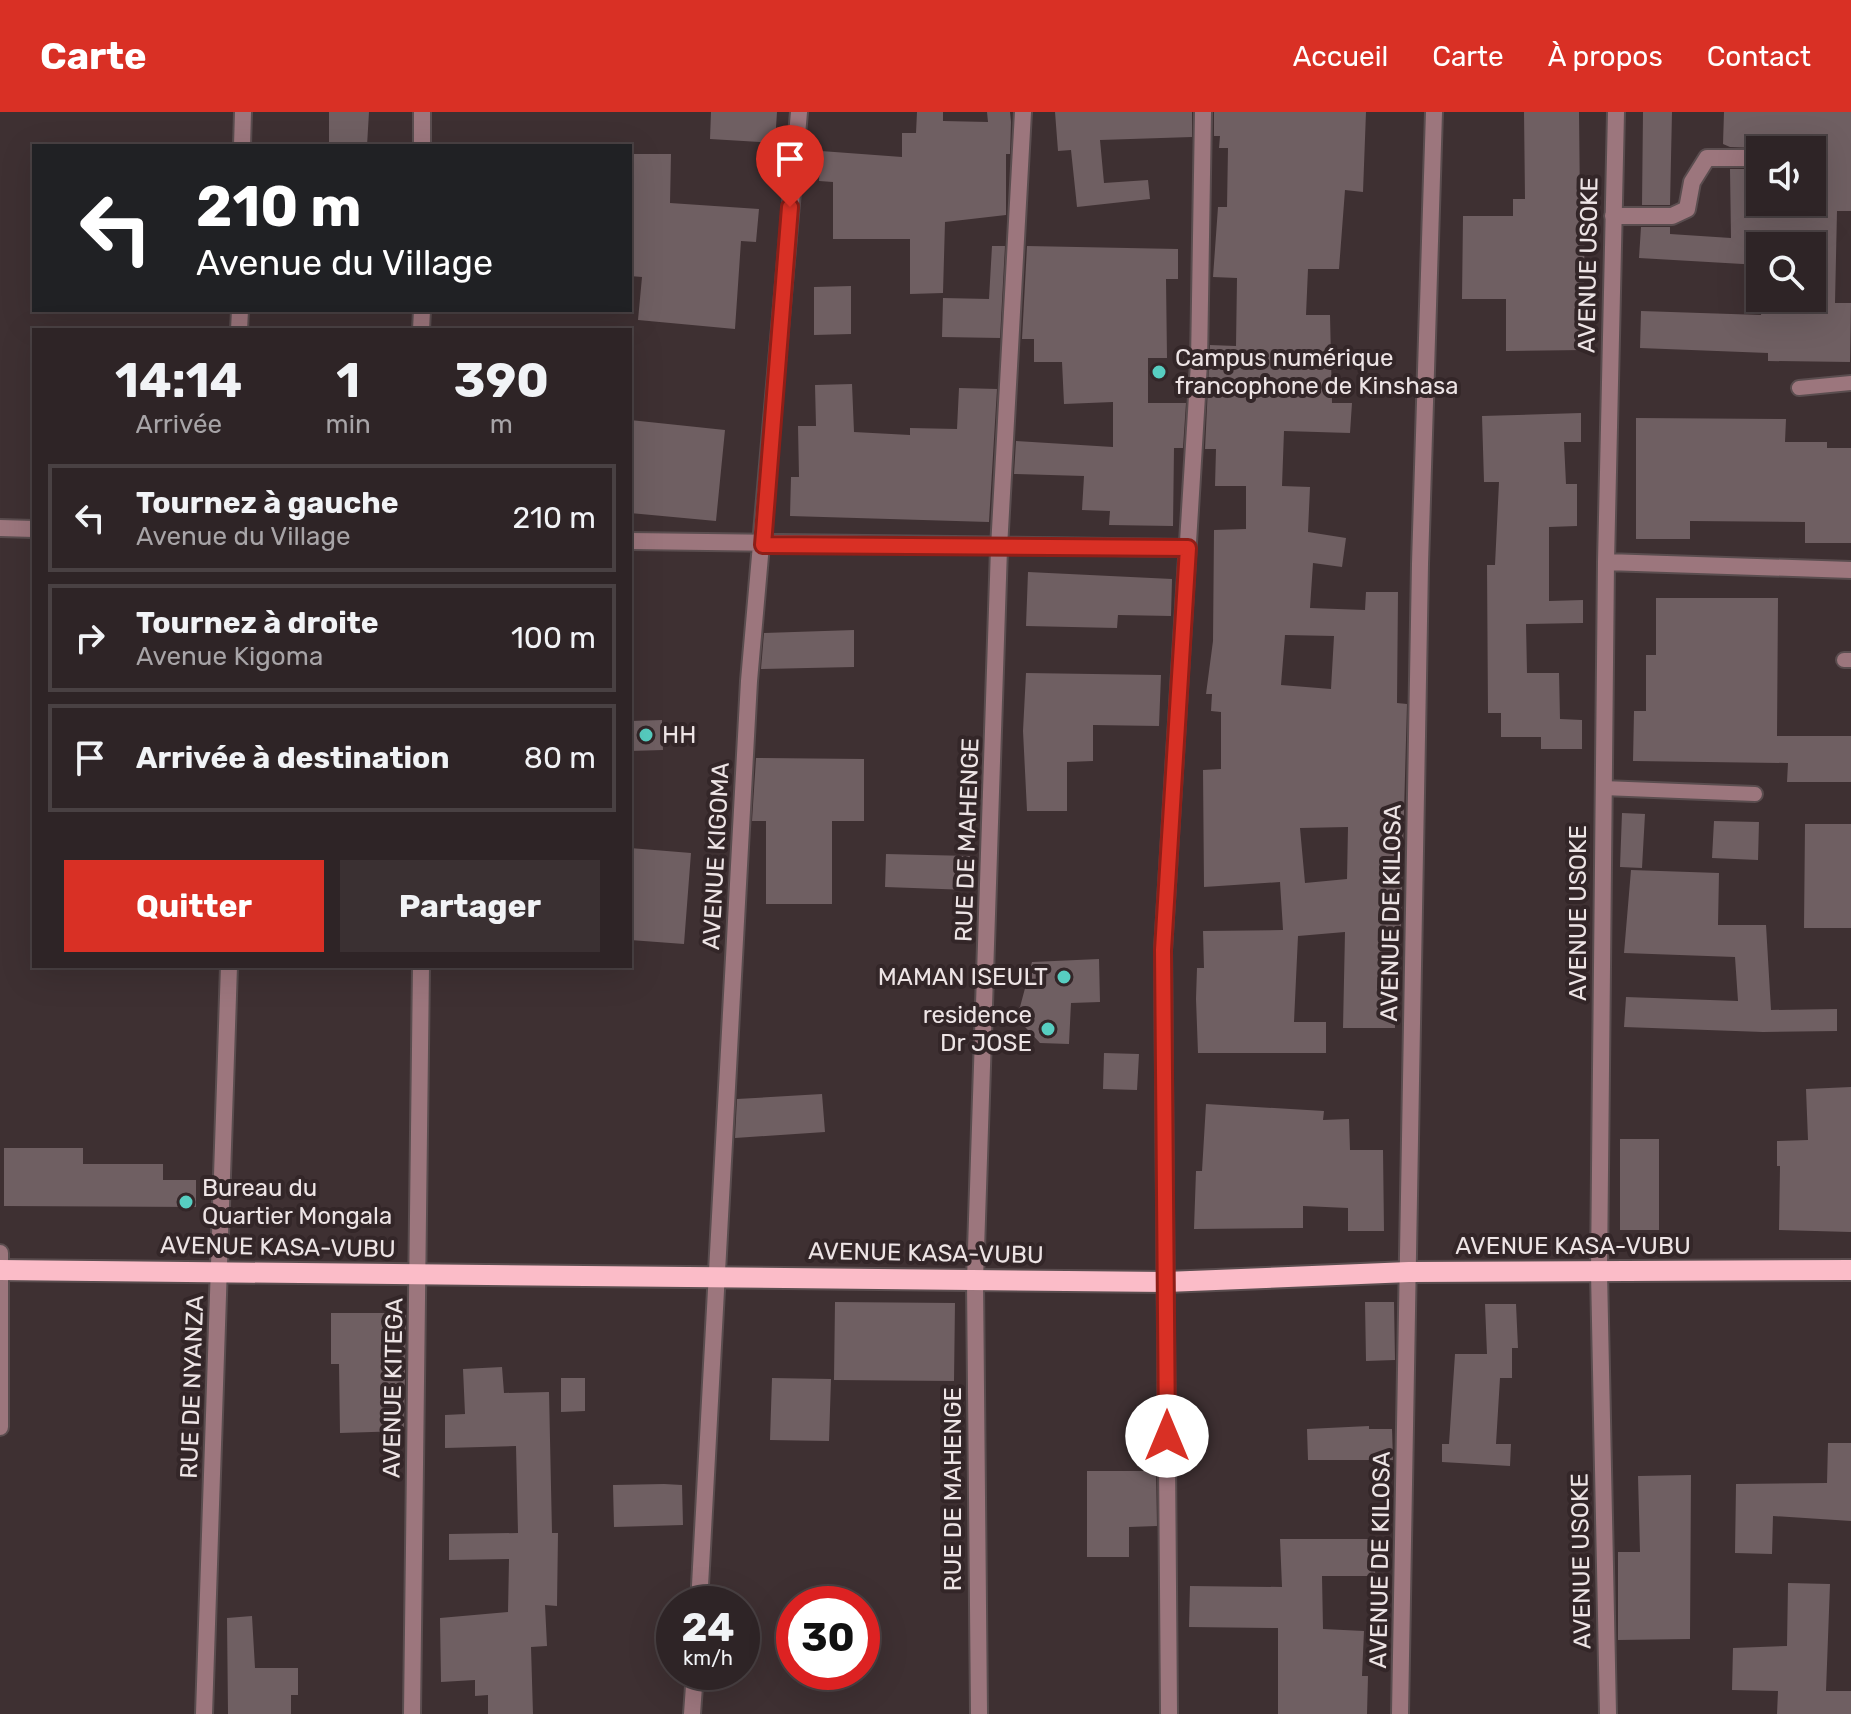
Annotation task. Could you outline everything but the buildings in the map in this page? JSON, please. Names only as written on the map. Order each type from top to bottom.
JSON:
[{"type":"main road","name":"AVENUE KASA-VUBU","points":[[1,1265],[220,1272],[1166,1282],[1409,1272],[1851,1270]]},
{"type":"street","points":[[242,144],[243,112]]},
{"type":"street","points":[[422,112],[422,144]]},
{"type":"street","name":"AVENUE KIGOMA","points":[[700,1586],[749,681],[799,112]]},
{"type":"street","name":"RUE DE MAHENGE","points":[[979,1714],[975,1280],[999,548],[1023,112]]},
{"type":"street","points":[[1169,1714],[1163,950],[1199,363],[1203,112]]},
{"type":"street","name":"AVENUE DE KILOSA","points":[[1400,1714],[1420,564],[1434,112]]},
{"type":"street","name":"AVENUE USOKE","points":[[1608,1714],[1599,1272],[1606,562],[1616,112]]},
{"type":"street","points":[[1613,216],[1672,216],[1687,209],[1692,182],[1707,158],[1746,158]]},
{"type":"street","points":[[0,528],[32,529]]},
{"type":"street","points":[[632,541],[1188,548]]},
{"type":"street","points":[[1606,562],[1851,570]]},
{"type":"street","name":"RUE DE NYANZA","points":[[204,1714],[229,968]]},
{"type":"street","name":"AVENUE KITEGA","points":[[412,1714],[421,968]]},
{"type":"street","points":[[0,1427],[1,1265]]},
{"type":"street","points":[[692,1714],[694,1690]]},
{"type":"lane","points":[[1799,388],[1851,383]]},
{"type":"lane","points":[[1603,788],[1755,794]]},
{"type":"place","name":"Campus numérique francophone de Kinshasa","points":[[1159,372]]},
{"type":"place","name":"HH","points":[[646,735]]},
{"type":"place","name":"MAMAN ISEULT","points":[[1064,977]]},
{"type":"place","name":"residence Dr JOSE","points":[[1048,1029]]},
{"type":"place","name":"Bureau du Quartier Mongala","points":[[186,1202]]},
{"type":"route","points":[[790,207],[763,545],[1188,548],[1163,950],[1167,1436]]}]
